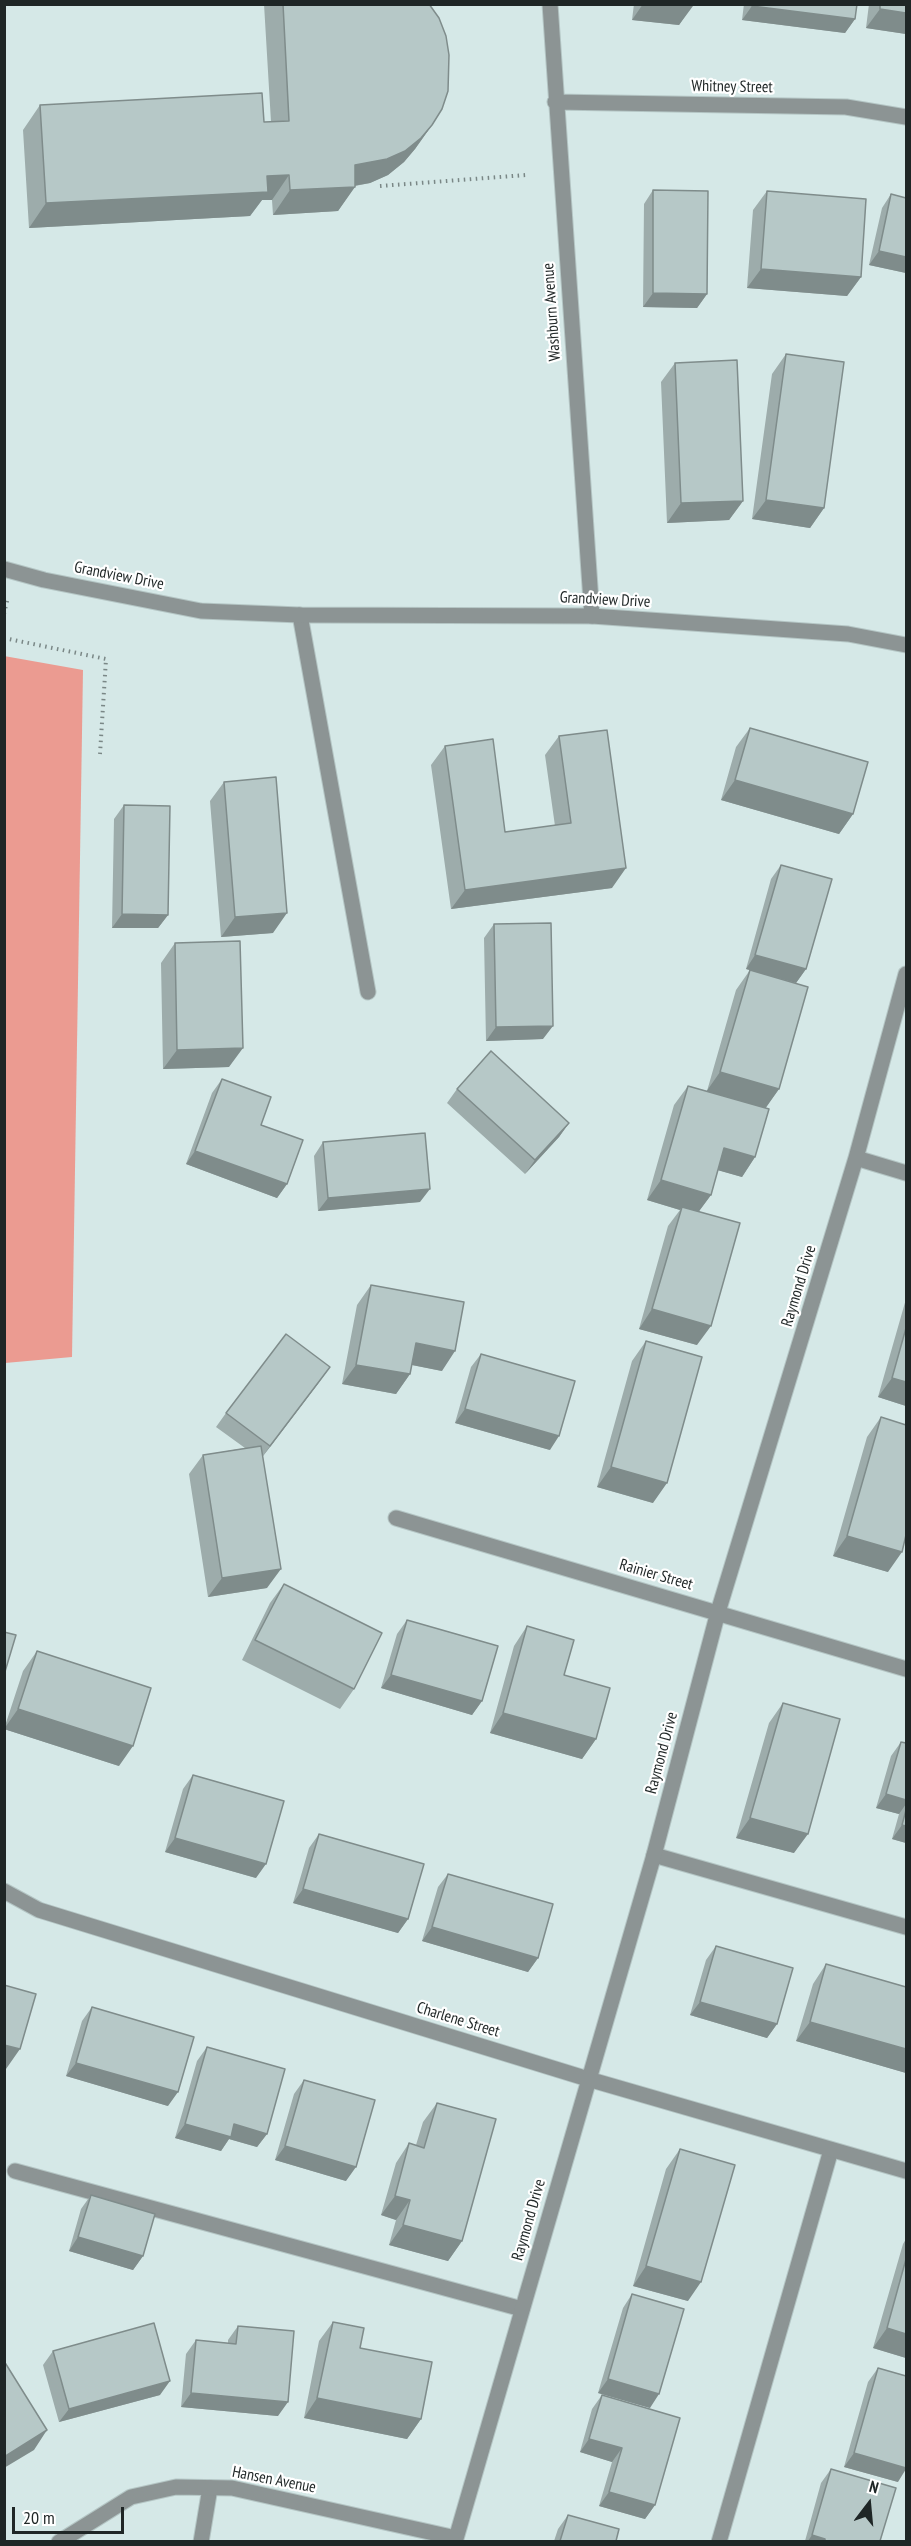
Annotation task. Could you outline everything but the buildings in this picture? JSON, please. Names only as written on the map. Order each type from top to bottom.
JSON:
[{"type":"street","name":"Washburn Avenue","points":[[550,4],[592,616]]},
{"type":"street","name":"Whitney Street","points":[[555,102],[846,107],[906,117]]},
{"type":"street","name":"Grandview Drive","points":[[4,568],[44,580],[201,611],[300,615],[592,616],[848,634],[906,645]]},
{"type":"street","points":[[300,615],[368,992]]},
{"type":"street","name":"Raymond Drive","points":[[456,2540],[654,1855],[718,1612],[856,1158],[906,974]]},
{"type":"street","points":[[856,1158],[906,1173]]},
{"type":"street","name":"Rainier Street","points":[[396,1518],[906,1669]]},
{"type":"street","points":[[654,1855],[906,1927]]},
{"type":"street","name":"Charlene Street","points":[[4,1891],[39,1910],[588,2079],[906,2171]]},
{"type":"street","points":[[719,2541],[831,2150]]},
{"type":"street","points":[[15,2170],[522,2309]]},
{"type":"street","name":"Hansen Avenue","points":[[59,2541],[131,2497],[176,2487],[232,2488],[456,2540]]},
{"type":"street","points":[[201,2541],[210,2488]]},
{"type":"path","points":[[380,186],[526,175]]},
{"type":"path","points":[[4,638],[106,659],[100,753]]},
{"type":"shaded area","points":[[4,656],[83,670],[72,1357],[5,1363]]}]
